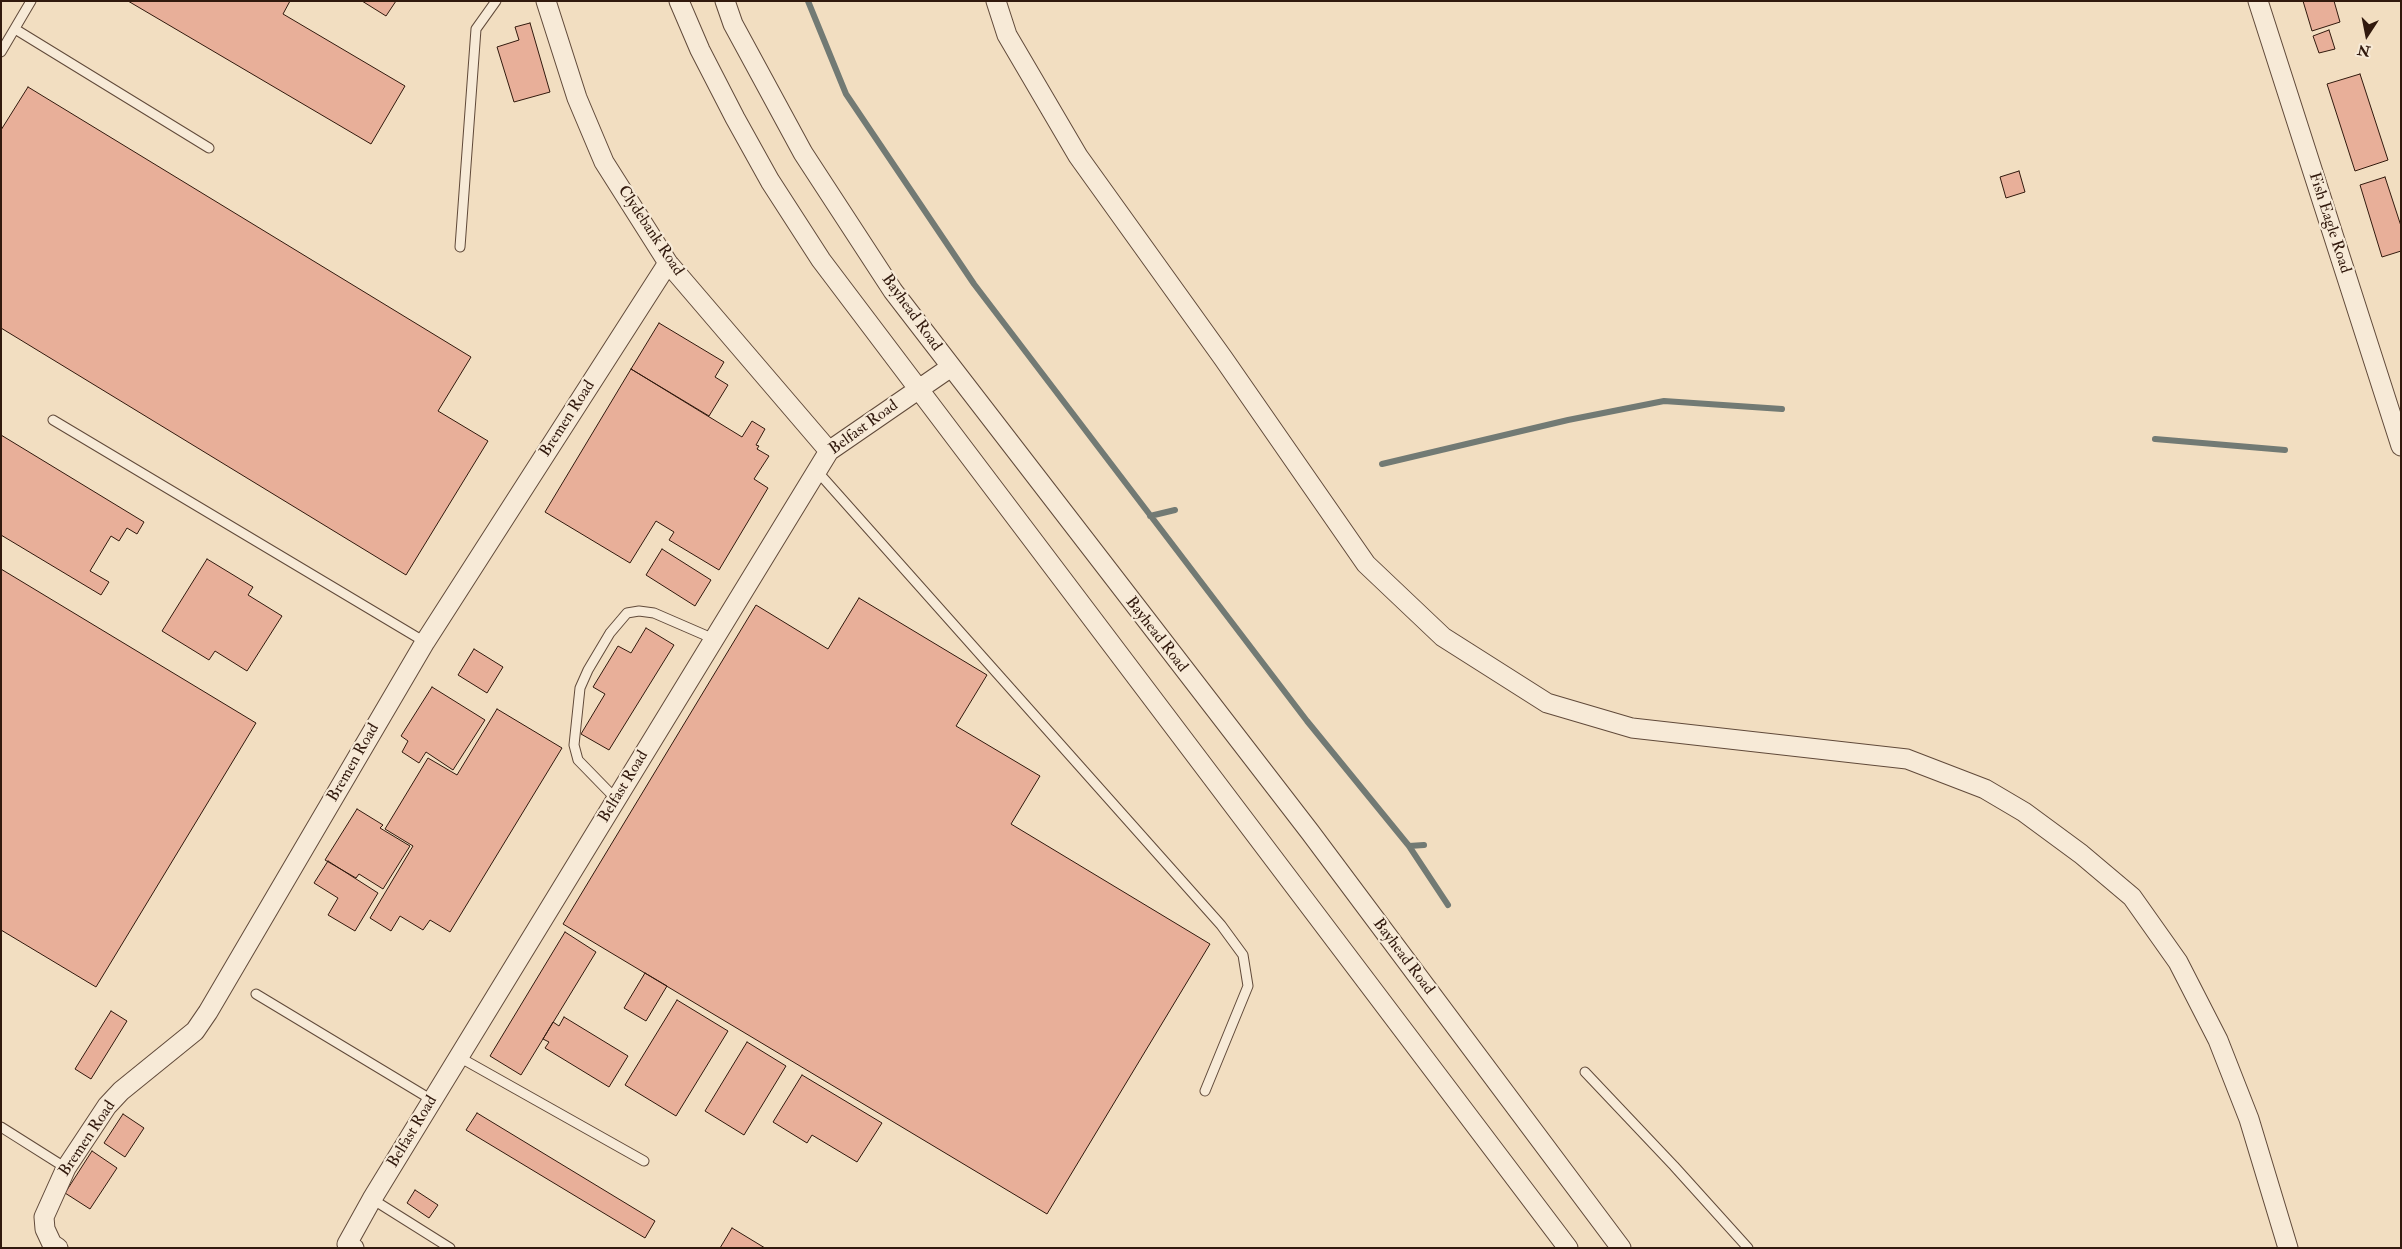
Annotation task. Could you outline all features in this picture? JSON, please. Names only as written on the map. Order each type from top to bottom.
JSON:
[{"type":"street","name":"Clydebank Road","points":[[546,1],[577,98],[604,162],[668,263],[829,451]]},
{"type":"street","points":[[679,1],[704,58],[770,181],[821,260],[1568,1248]]},
{"type":"street","name":"Bayhead Road","points":[[725,1],[733,24],[803,154],[893,291],[1310,832],[1621,1248]]},
{"type":"street","points":[[996,1],[1007,35],[1078,156],[1223,358],[1366,564],[1443,637],[1547,703],[1632,728],[1907,760],[1985,789],[2024,812],[2081,854],[2132,898],[2178,962],[2218,1040],[2248,1120],[2288,1248]]},
{"type":"street","name":"Fish Eagle Road","points":[[2258,1],[2401,446]]},
{"type":"street","name":"Bremen Road","points":[[58,1248],[52,1244],[45,1229],[44,1217],[66,1168],[107,1106],[121,1091],[195,1030],[208,1012],[425,642],[668,263]]},
{"type":"street","name":"Belfast Road","points":[[349,1247],[372,1199],[829,451],[950,366]]},
{"type":"lane","points":[[1,52],[31,1]]},
{"type":"lane","points":[[460,247],[476,29],[496,1]]},
{"type":"lane","points":[[15,29],[210,148]]},
{"type":"lane","points":[[53,420],[425,642]]},
{"type":"lane","points":[[816,471],[1221,925],[1243,955],[1248,986],[1205,1091]]},
{"type":"lane","points":[[616,799],[578,760],[574,745],[580,688],[588,670],[610,633],[627,613],[639,611],[654,612],[714,639]]},
{"type":"lane","points":[[256,994],[432,1100]]},
{"type":"lane","points":[[459,1056],[644,1161]]},
{"type":"lane","points":[[1585,1072],[1748,1248]]},
{"type":"lane","points":[[1,1127],[66,1168]]},
{"type":"lane","points":[[372,1199],[450,1248]]},
{"type":"building","points":[[128,1],[290,1],[283,14],[405,86],[371,144]]},
{"type":"building","points":[[362,1],[396,1],[386,16]]},
{"type":"building","points":[[2303,1],[2334,1],[2340,22],[2312,31]]},
{"type":"building","points":[[530,23],[550,92],[514,102],[497,47],[519,40],[515,27]]},
{"type":"building","points":[[2329,30],[2335,49],[2319,53],[2313,36]]},
{"type":"building","points":[[2360,74],[2388,160],[2355,171],[2327,84]]},
{"type":"building","points":[[28,87],[471,357],[438,411],[488,441],[406,575],[1,328],[1,130]]},
{"type":"building","points":[[2019,171],[2025,192],[2006,198],[2000,177]]},
{"type":"building","points":[[2385,177],[2401,226],[2401,251],[2382,257],[2360,185]]},
{"type":"building","points":[[659,323],[724,362],[715,377],[728,385],[709,416],[631,369]]},
{"type":"building","points":[[631,369],[742,437],[752,421],[765,429],[756,445],[759,446],[757,449],[769,456],[754,479],[768,488],[719,570],[669,540],[674,532],[656,521],[630,563],[545,512]]},
{"type":"building","points":[[1,435],[144,522],[137,534],[127,528],[119,541],[111,536],[90,571],[109,582],[101,595],[1,535]]},
{"type":"building","points":[[662,549],[711,580],[695,606],[646,575]]},
{"type":"building","points":[[207,559],[253,587],[248,595],[282,616],[247,671],[215,651],[209,660],[162,631]]},
{"type":"building","points":[[1,569],[256,723],[96,987],[1,930]]},
{"type":"building","points":[[859,598],[987,675],[956,726],[1040,776],[1011,824],[1210,944],[1047,1214],[563,924],[756,605],[828,649]]},
{"type":"building","points":[[646,628],[674,645],[609,750],[581,734],[605,694],[593,687],[618,646],[631,653]]},
{"type":"building","points":[[474,649],[503,667],[487,693],[458,675]]},
{"type":"building","points":[[432,687],[485,720],[453,770],[426,752],[419,763],[402,752],[408,741],[401,736]]},
{"type":"building","points":[[497,709],[562,748],[450,932],[430,920],[423,930],[400,916],[391,931],[370,918],[413,846],[385,829],[428,758],[457,775]]},
{"type":"building","points":[[357,809],[383,825],[380,828],[410,846],[383,889],[359,874],[356,878],[325,860]]},
{"type":"building","points":[[328,861],[378,893],[355,931],[328,915],[338,898],[314,883]]},
{"type":"building","points":[[565,932],[596,952],[521,1075],[490,1056]]},
{"type":"building","points":[[645,973],[667,986],[646,1021],[624,1008]]},
{"type":"building","points":[[677,1000],[728,1031],[676,1116],[625,1085]]},
{"type":"building","points":[[111,1011],[127,1021],[91,1079],[75,1069]]},
{"type":"building","points":[[564,1017],[628,1056],[609,1087],[545,1048],[549,1042],[543,1039],[553,1022],[559,1026]]},
{"type":"building","points":[[747,1042],[786,1066],[744,1135],[705,1111]]},
{"type":"building","points":[[802,1075],[882,1123],[857,1162],[812,1135],[807,1143],[773,1122]]},
{"type":"building","points":[[477,1113],[655,1221],[645,1238],[466,1130]]},
{"type":"building","points":[[123,1114],[144,1128],[125,1157],[104,1143]]},
{"type":"building","points":[[92,1151],[117,1168],[90,1209],[65,1193]]},
{"type":"building","points":[[415,1190],[438,1205],[429,1218],[407,1203]]},
{"type":"building","points":[[732,1228],[765,1248],[720,1248]]},
{"type":"waterway","points":[[808,1],[846,94],[974,284],[1307,721],[1409,846],[1448,905]]},
{"type":"waterway","points":[[1382,464],[1568,420],[1664,401],[1782,409]]},
{"type":"waterway","points":[[2155,439],[2285,450]]},
{"type":"waterway","points":[[1150,516],[1175,510]]},
{"type":"waterway","points":[[1409,846],[1424,845]]}]
